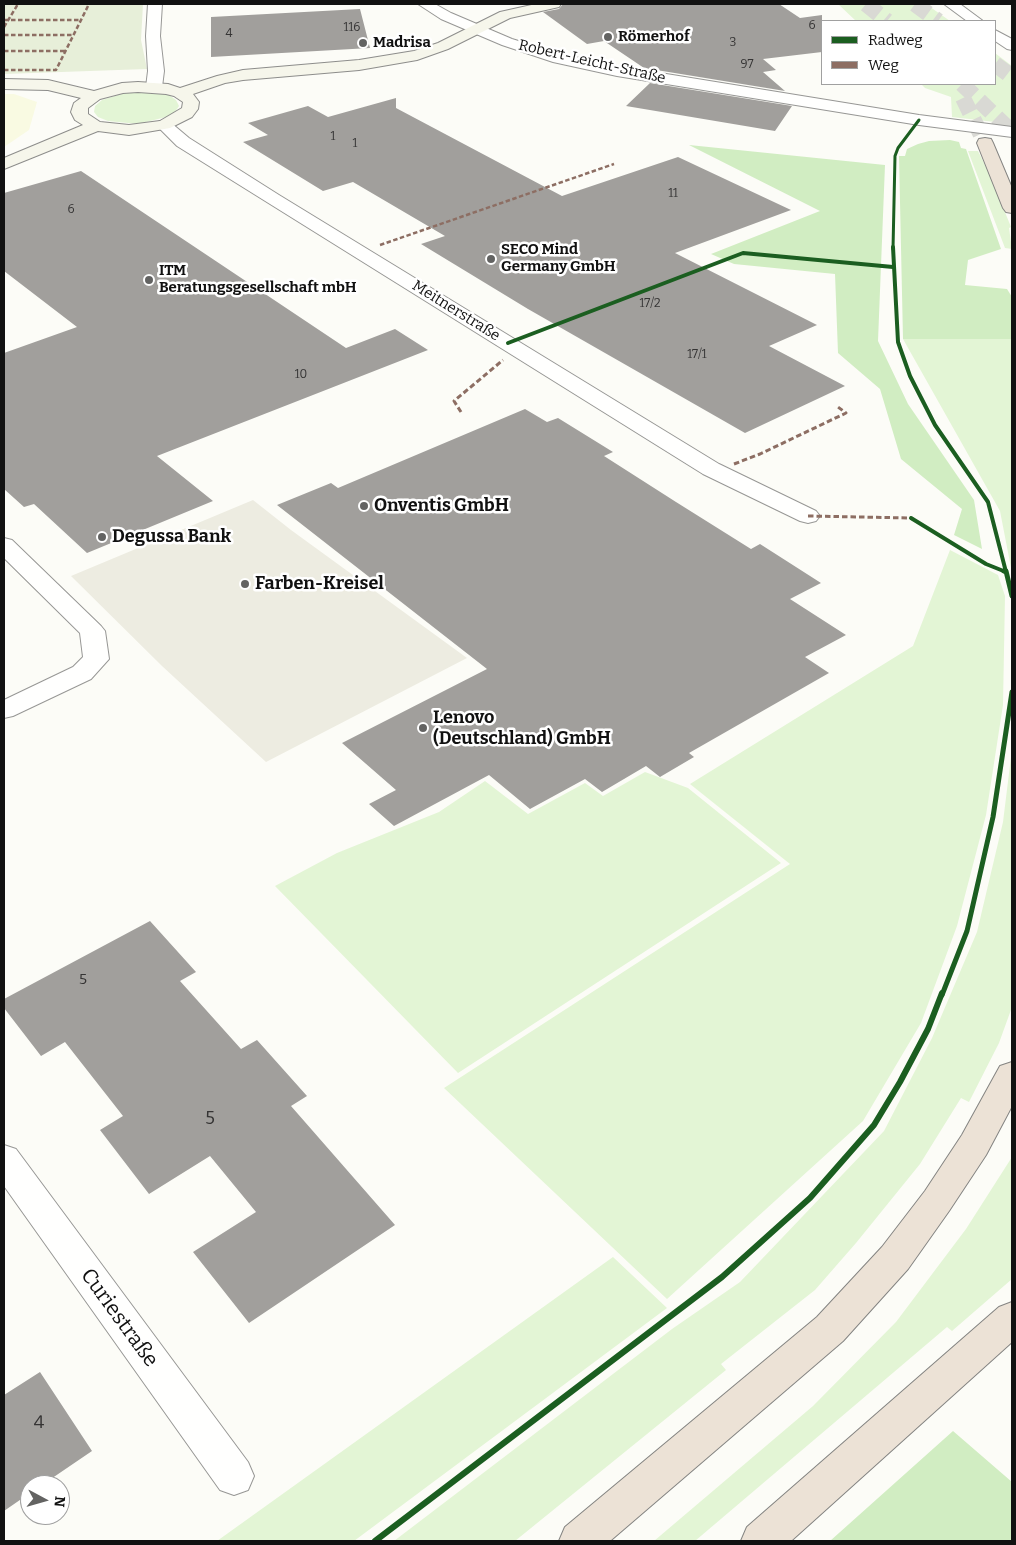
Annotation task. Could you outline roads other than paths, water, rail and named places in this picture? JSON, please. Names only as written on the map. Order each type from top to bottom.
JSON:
[{"type":"highway","points":[[985,143],[1012,208]]},
{"type":"highway","points":[[579,1541],[836,1322],[895,1258],[937,1201],[974,1145],[1012,1074]]},
{"type":"highway","points":[[761,1541],[1012,1319]]},
{"type":"street","points":[[154,87],[156,70],[153,36],[155,4]]},
{"type":"street","name":"Robert-Leicht-Straße","points":[[425,4],[446,16],[507,42],[553,56],[617,71],[891,116],[1012,132]]},
{"type":"street","points":[[180,93],[222,79],[243,75],[359,65],[417,55],[443,46],[505,15],[554,4]]},
{"type":"street","points":[[951,4],[975,20]]},
{"type":"street","points":[[996,35],[1012,46]]},
{"type":"street","points":[[4,84],[48,85],[94,96]]},
{"type":"street","points":[[154,87],[180,93],[191,102],[190,109],[176,120],[164,125],[129,130],[96,126],[81,117],[79,112],[80,106],[94,96],[122,88],[154,87]]},
{"type":"street","name":"Meitnerstraße","points":[[164,125],[183,142],[287,208],[711,469],[808,516]]},
{"type":"street","points":[[4,164],[96,126]]},
{"type":"street","points":[[4,545],[92,631],[96,659],[82,673],[4,710]]},
{"type":"street","name":"Curiestraße","points":[[4,1159],[234,1476]]},
{"type":"tunnel","points":[[866,4],[886,20]]},
{"type":"tunnel","points":[[915,4],[937,20]]},
{"type":"tunnel","points":[[996,65],[1012,77]]},
{"type":"tunnel","points":[[963,85],[1012,132]]},
{"type":"tunnel","points":[[963,98],[985,143]]},
{"type":"place","name":"Römerhof","points":[[608,37]]},
{"type":"place","name":"Madrisa","points":[[363,43]]},
{"type":"place","name":"SECO Mind Germany GmbH","points":[[491,259]]},
{"type":"place","name":"ITM Beratungsgesellschaft mbH","points":[[149,280]]},
{"type":"place","name":"Onventis GmbH","points":[[364,506]]},
{"type":"place","name":"Degussa Bank","points":[[102,537]]},
{"type":"place","name":"Farben-Kreisel","points":[[245,584]]},
{"type":"place","name":"Lenovo (Deutschland) GmbH","points":[[423,728]]}]
